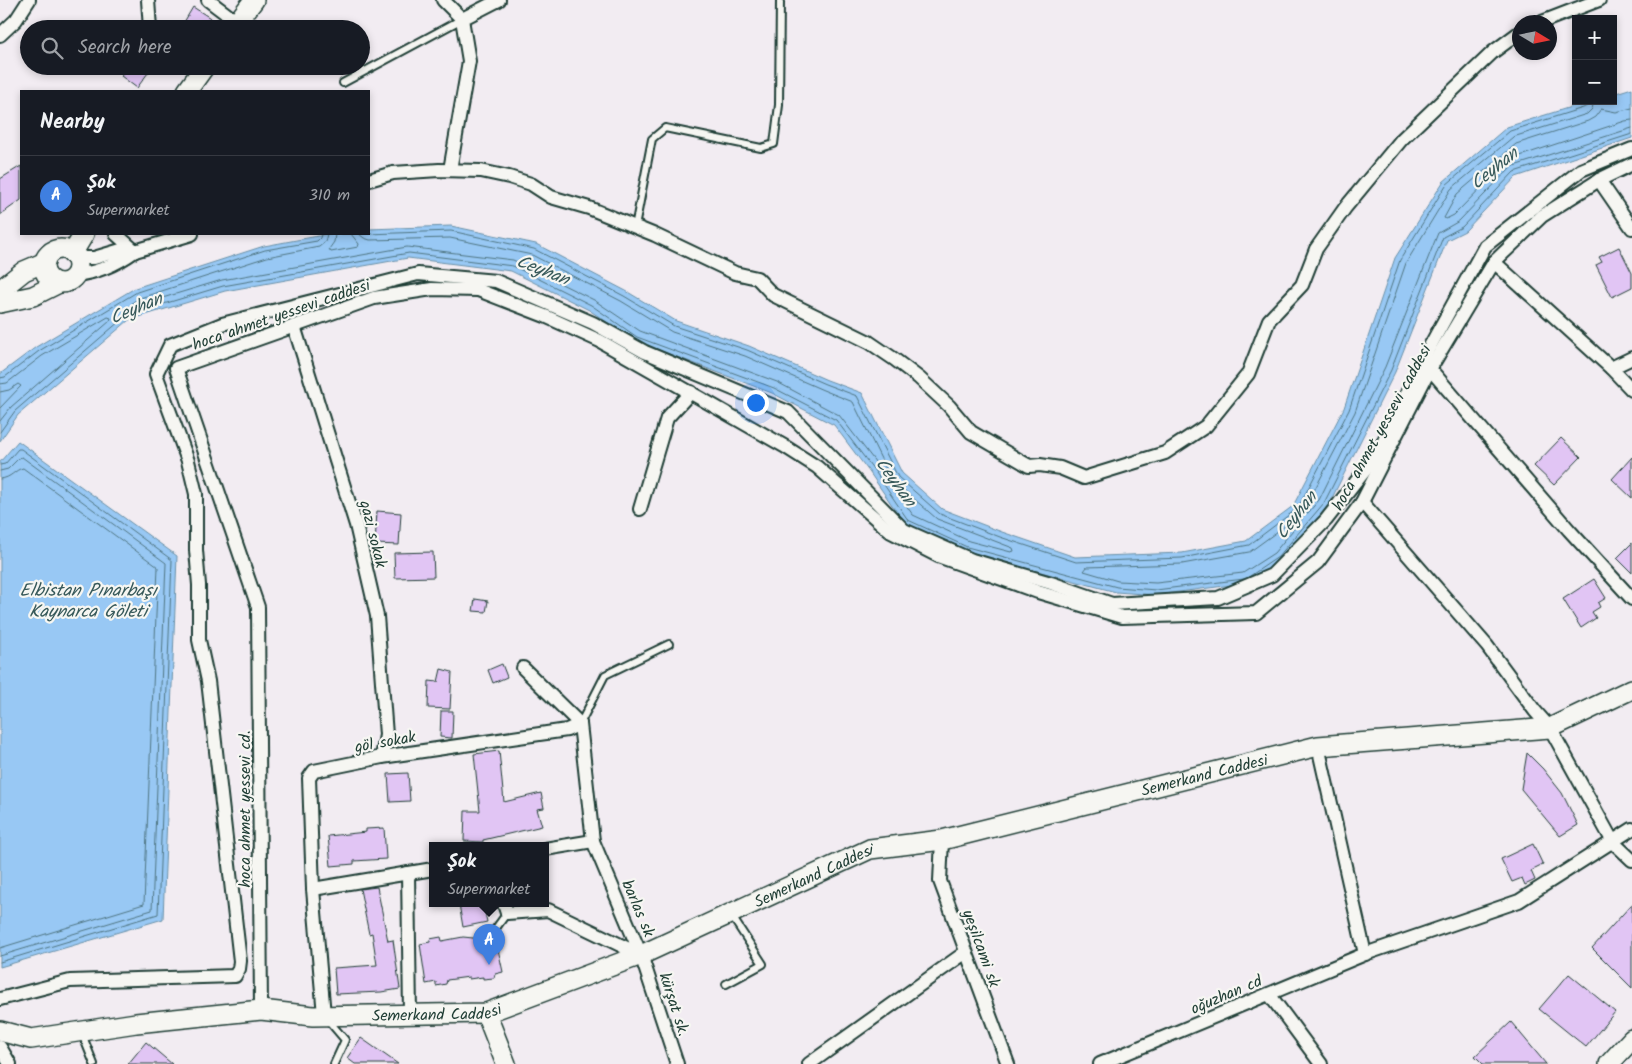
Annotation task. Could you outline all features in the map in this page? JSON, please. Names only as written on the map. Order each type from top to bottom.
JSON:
[{"type":"street","points":[[0,35],[16,20],[29,0]]},
{"type":"street","points":[[148,0],[149,20]]},
{"type":"street","points":[[208,0],[229,20]]},
{"type":"street","points":[[238,20],[254,0]]},
{"type":"street","points":[[442,0],[462,19],[469,61],[450,170]]},
{"type":"street","points":[[462,19],[499,0]]},
{"type":"street","points":[[1557,16],[1599,0]]},
{"type":"street","points":[[370,180],[393,173],[450,170],[481,171],[530,184],[551,197],[589,208],[635,227],[735,273],[757,278],[773,295],[869,342],[919,378],[949,406],[971,432],[1029,466],[1040,465],[1060,468],[1084,478],[1164,453],[1206,426],[1248,374],[1269,320],[1302,285],[1316,249],[1345,208],[1402,139],[1493,52],[1512,38]]},
{"type":"street","points":[[188,90],[199,75]]},
{"type":"street","points":[[0,999],[70,981],[235,976],[239,969],[240,961],[208,680],[199,640],[196,494],[188,461],[156,374],[170,346],[222,324],[418,274],[496,281],[593,323],[645,352],[788,412],[904,530],[972,560],[1051,583],[1112,604],[1218,598],[1272,576],[1326,520],[1377,455],[1429,348],[1485,246],[1581,170],[1632,149]]},
{"type":"street","name":"hoca ahmet yessevi caddesi","points":[[258,607],[176,368],[374,298],[432,289],[478,290],[545,316],[600,341],[784,446],[817,467],[891,532],[938,556],[1038,592],[1122,617],[1256,613],[1318,562],[1362,502],[1430,369],[1494,262],[1542,216],[1598,180],[1632,164]]},
{"type":"street","points":[[1598,180],[1632,228]]},
{"type":"street","points":[[61,235],[44,267],[49,278],[70,267]]},
{"type":"street","points":[[0,303],[34,296],[70,267],[84,235]]},
{"type":"street","points":[[117,235],[135,251]]},
{"type":"street","points":[[0,290],[24,271],[62,249],[70,267],[85,274],[119,262],[135,251],[189,235]]},
{"type":"street","points":[[1494,262],[1611,368],[1632,390]]},
{"type":"street","name":"gazi sokak","points":[[294,326],[356,524],[377,616],[386,735],[382,757]]},
{"type":"street","points":[[1611,368],[1632,358]]},
{"type":"street","points":[[1430,369],[1569,530],[1632,599]]},
{"type":"street","points":[[640,509],[666,418],[691,392]]},
{"type":"street","points":[[1362,502],[1487,646],[1535,711],[1550,728],[1613,842],[1632,860]]},
{"type":"street","name":"hoca ahmet yessevi cd.","points":[[258,607],[262,1010]]},
{"type":"street","points":[[523,668],[580,724]]},
{"type":"street","name":"Semerkand Caddesi","points":[[0,1031],[31,1039],[80,1030],[262,1010],[313,1016],[486,1013],[641,954],[870,849],[942,840],[1318,746],[1550,728],[1632,689]]},
{"type":"street","name":"göl sokak","points":[[324,1015],[312,889],[309,778],[314,771],[382,757],[567,730],[580,724]]},
{"type":"street","name":"barlas sk","points":[[580,724],[593,841],[641,954]]},
{"type":"street","points":[[1318,746],[1365,954]]},
{"type":"street","name":"oğuzhan cd","points":[[1100,1064],[1365,954],[1519,901],[1632,830]]},
{"type":"street","name":"yeşilcami sk","points":[[942,840],[940,881],[1008,1064]]},
{"type":"street","points":[[549,849],[593,841]]},
{"type":"street","points":[[312,889],[429,870]]},
{"type":"street","points":[[408,873],[410,1014]]},
{"type":"street","name":"barlas sk","points":[[505,908],[548,910],[641,954]]},
{"type":"street","points":[[809,1064],[966,952]]},
{"type":"street","name":"kürşat sk.","points":[[641,954],[677,1064]]},
{"type":"street","points":[[1269,994],[1321,1064]]},
{"type":"street","points":[[486,1013],[506,1064]]},
{"type":"street","points":[[1609,1064],[1632,1040]]},
{"type":"street","points":[[0,1047],[10,1064]]},
{"type":"lane","points":[[635,227],[652,139],[665,128],[761,148],[774,144],[779,105],[780,0]]},
{"type":"lane","points":[[370,68],[462,19]]},
{"type":"lane","points":[[343,83],[358,75]]},
{"type":"lane","points":[[580,724],[605,674],[669,644]]},
{"type":"lane","points":[[488,940],[505,908]]},
{"type":"lane","points":[[726,984],[763,964],[730,914]]},
{"type":"lane","points":[[324,1015],[345,1040],[334,1064]]},
{"type":"lane","points":[[80,1030],[94,1064]]},
{"type":"water","name":"Ceyhan","points":[[1632,88],[1632,138],[1516,177],[1465,231],[1447,240],[1395,372],[1328,506],[1281,561],[1247,583],[1156,595],[1116,592],[965,552],[905,524],[834,425],[772,393],[635,341],[589,310],[511,271],[408,258],[225,291],[129,320],[18,415],[0,441],[0,374],[36,347],[135,288],[264,246],[324,235],[370,235],[370,229],[451,226],[536,244],[626,291],[676,321],[749,346],[862,393],[902,473],[942,509],[1075,557],[1182,553],[1246,541],[1293,506],[1344,408],[1395,258],[1443,182],[1507,127],[1577,105],[1617,105],[1617,93]]},
{"type":"water","name":"Elbistan Pınarbaşı Kaynarca Göleti","points":[[18,441],[177,556],[163,919],[0,967],[0,462]]},
{"type":"building","points":[[193,7],[213,20],[185,20]]},
{"type":"building","points":[[122,75],[146,75],[137,88]]},
{"type":"building","points":[[20,167],[20,201],[0,215],[0,179]]},
{"type":"building","points":[[1619,247],[1632,273],[1632,287],[1612,297],[1596,265],[1602,262],[1599,257]]},
{"type":"building","points":[[1561,438],[1581,457],[1554,485],[1534,466]]},
{"type":"building","points":[[1632,457],[1632,498],[1612,479]]},
{"type":"building","points":[[377,511],[401,513],[399,545],[375,544]]},
{"type":"building","points":[[1632,543],[1632,573],[1617,558]]},
{"type":"building","points":[[433,552],[434,577],[395,578],[394,553]]},
{"type":"building","points":[[1594,579],[1606,598],[1598,603],[1600,607],[1592,612],[1596,618],[1581,628],[1563,599]]},
{"type":"building","points":[[475,599],[488,601],[486,612],[473,611]]},
{"type":"building","points":[[502,664],[507,677],[493,683],[488,670]]},
{"type":"building","points":[[441,669],[452,672],[450,709],[428,708],[429,681],[438,682]]},
{"type":"building","points":[[441,711],[453,711],[452,738],[440,737]]},
{"type":"building","points":[[499,751],[504,802],[541,793],[544,808],[537,809],[542,826],[483,840],[483,842],[464,841],[465,811],[480,811],[474,754]]},
{"type":"building","points":[[1527,753],[1543,769],[1562,793],[1578,825],[1560,836],[1521,789]]},
{"type":"building","points":[[408,773],[410,801],[390,802],[388,774]]},
{"type":"building","points":[[384,828],[386,859],[354,861],[354,864],[331,866],[328,836],[366,832],[366,829]]},
{"type":"building","points":[[1533,844],[1543,865],[1531,871],[1535,880],[1525,885],[1522,878],[1512,882],[1501,859]]},
{"type":"building","points":[[377,887],[388,941],[393,940],[400,989],[381,992],[336,994],[334,968],[377,965],[372,933],[369,934],[360,889]]},
{"type":"building","points":[[1632,904],[1632,988],[1592,948]]},
{"type":"building","points":[[460,907],[484,907],[487,922],[463,927]]},
{"type":"building","points":[[441,937],[442,941],[463,937],[483,939],[488,944],[496,940],[503,972],[495,974],[494,978],[469,979],[469,977],[447,980],[446,984],[436,986],[436,982],[426,984],[420,944],[430,942],[430,939]]},
{"type":"building","points":[[1569,974],[1615,1012],[1586,1047],[1539,1009]]},
{"type":"building","points":[[1511,1022],[1546,1064],[1483,1064],[1475,1056]]},
{"type":"building","points":[[361,1038],[398,1064],[355,1064],[347,1058]]},
{"type":"building","points":[[146,1042],[172,1064],[128,1064]]},
{"type":"place","name":"Şok","points":[[489,965]]}]
